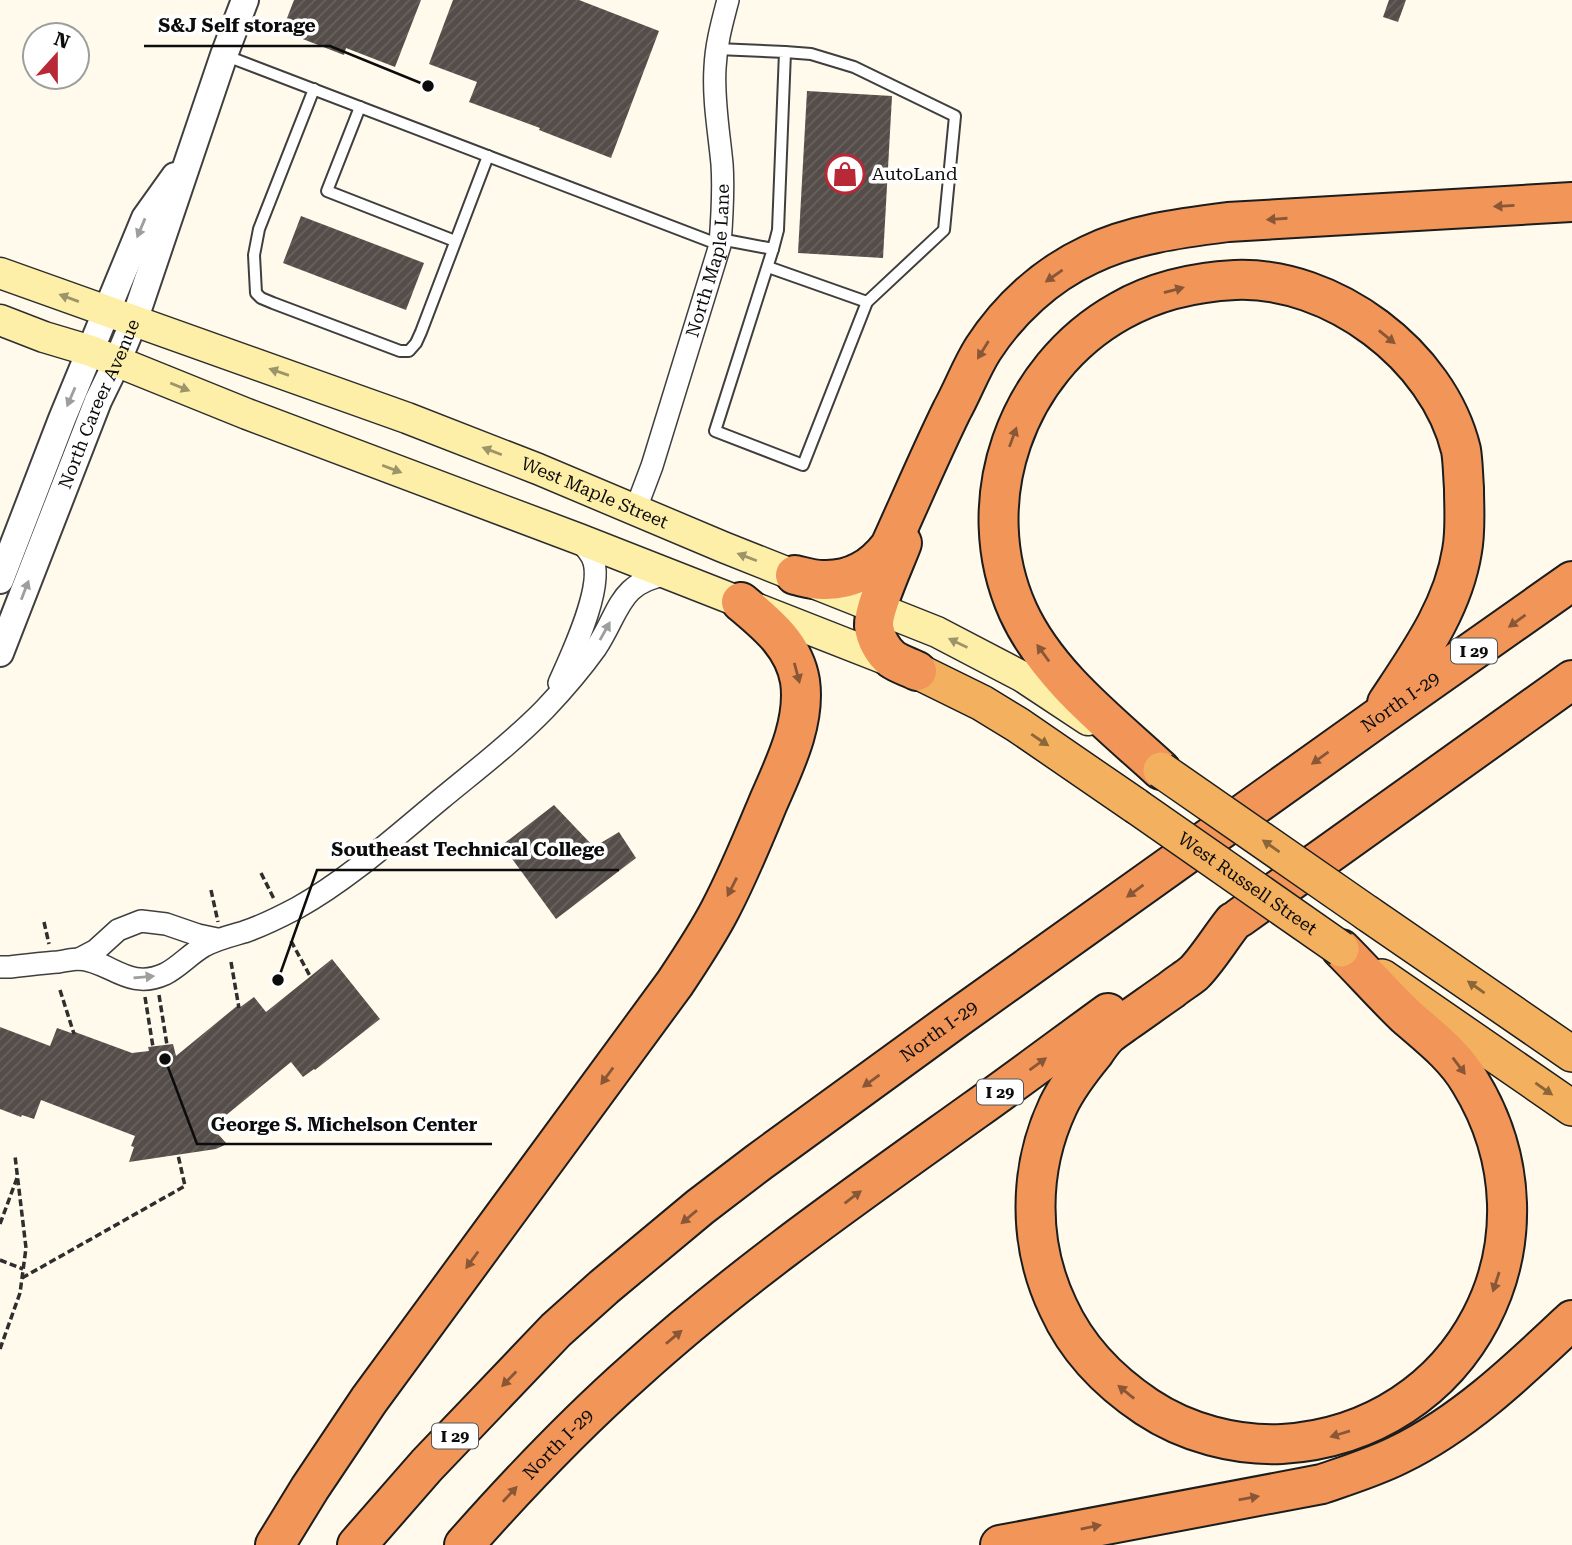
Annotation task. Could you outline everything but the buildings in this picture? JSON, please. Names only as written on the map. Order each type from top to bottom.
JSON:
[{"type":"highway","points":[[917,671],[893,659],[878,641],[874,626],[877,608],[969,374],[999,327],[1020,303],[1054,276],[1090,254],[1176,228],[1228,222],[1572,202]]},
{"type":"highway","points":[[1376,719],[1413,664],[1440,617],[1457,575],[1462,551],[1465,528],[1461,453],[1454,429],[1431,386],[1400,348],[1355,314],[1302,289],[1270,283],[1239,280],[1176,288],[1146,298],[1091,330],[1067,351],[1046,375],[1029,402],[1012,440],[999,491],[1000,552],[1018,611],[1033,638],[1071,686],[1161,770],[1572,1054]]},
{"type":"highway","points":[[795,575],[821,581],[837,579],[867,569],[880,559],[890,545],[956,404]]},
{"type":"highway","name":"North I-29","points":[[357,1545],[427,1465],[556,1330],[700,1207],[957,1018],[1572,581]]},
{"type":"highway","points":[[275,1545],[369,1400],[675,983],[719,912],[737,876],[787,758],[801,701],[800,679],[784,642],[769,625],[741,602]]},
{"type":"highway","name":"West Russell Street","points":[[917,671],[982,703],[1026,731],[1572,1108]]},
{"type":"highway","name":"North I-29","points":[[464,1545],[595,1408],[657,1352],[765,1263],[887,1171],[1572,680]]},
{"type":"highway","points":[[1233,922],[1194,972],[1107,1036],[1076,1076],[1058,1106],[1046,1136],[1038,1167],[1035,1198],[1040,1257],[1050,1291],[1065,1323],[1083,1349],[1104,1373],[1130,1396],[1157,1414],[1212,1436],[1242,1442],[1302,1443],[1363,1427],[1394,1411],[1444,1371],[1466,1344],[1484,1313],[1496,1284],[1508,1222],[1507,1190],[1498,1142],[1485,1107],[1454,1058],[1406,1015],[1341,949]]},
{"type":"highway","points":[[1502,1383],[1572,1306]]},
{"type":"highway","points":[[1000,1545],[1282,1492],[1362,1471],[1437,1434],[1476,1406],[1572,1320]]},
{"type":"main road","name":"West Maple Street","points":[[0,273],[418,422],[937,632],[1023,677],[1161,770]]},
{"type":"main road","points":[[0,320],[104,357],[917,671]]},
{"type":"street","name":"North Career Avenue","points":[[0,653],[93,414],[104,357],[192,151],[224,55],[246,0]]},
{"type":"street","name":"North Maple Lane","points":[[635,511],[652,467],[720,242],[723,208],[722,166],[715,105],[715,69],[718,37],[728,0]]},
{"type":"street","name":"North Career Avenue","points":[[1,575],[62,419],[104,357]]},
{"type":"street","points":[[549,705],[590,607],[595,587],[593,558],[579,539]]},
{"type":"street","points":[[0,967],[79,959],[96,950],[118,930],[141,921],[166,924],[198,935],[245,932],[321,894],[397,836],[519,734],[578,671],[596,647],[625,595],[653,577],[670,574]]},
{"type":"street","points":[[79,959],[127,977],[150,978],[164,974],[218,932]]},
{"type":"lane","points":[[717,49],[785,52],[811,54],[854,67],[955,116],[943,230],[867,302],[803,466],[715,431],[778,230],[785,52]]},
{"type":"lane","points":[[224,55],[720,242],[773,249]]},
{"type":"lane","points":[[313,89],[259,229],[254,255],[257,293],[261,298],[400,351],[409,351],[416,344],[421,332],[488,156]]},
{"type":"lane","points":[[360,107],[327,191],[455,241]]},
{"type":"lane","points":[[768,267],[867,302]]},
{"type":"path","points":[[261,873],[276,904]]},
{"type":"path","points":[[211,890],[218,932]]},
{"type":"path","points":[[44,922],[51,950]]},
{"type":"path","points":[[291,941],[310,976]]},
{"type":"path","points":[[232,962],[239,1009]]},
{"type":"path","points":[[158,986],[167,1045]]},
{"type":"path","points":[[144,988],[153,1046]]},
{"type":"path","points":[[60,990],[74,1034]]},
{"type":"path","points":[[22,1278],[185,1186],[178,1155]]},
{"type":"path","points":[[0,1349],[20,1293],[26,1248],[15,1156]]},
{"type":"path","points":[[0,1224],[18,1176]]},
{"type":"path","points":[[0,1260],[23,1269]]},
{"type":"place","name":"S&J Self storage","points":[[428,86]]},
{"type":"place","name":"AutoLand","points":[[845,174]]},
{"type":"place","name":"Southeast Technical College","points":[[278,980]]},
{"type":"place","name":"George S. Michelson Center","points":[[165,1059]]}]
